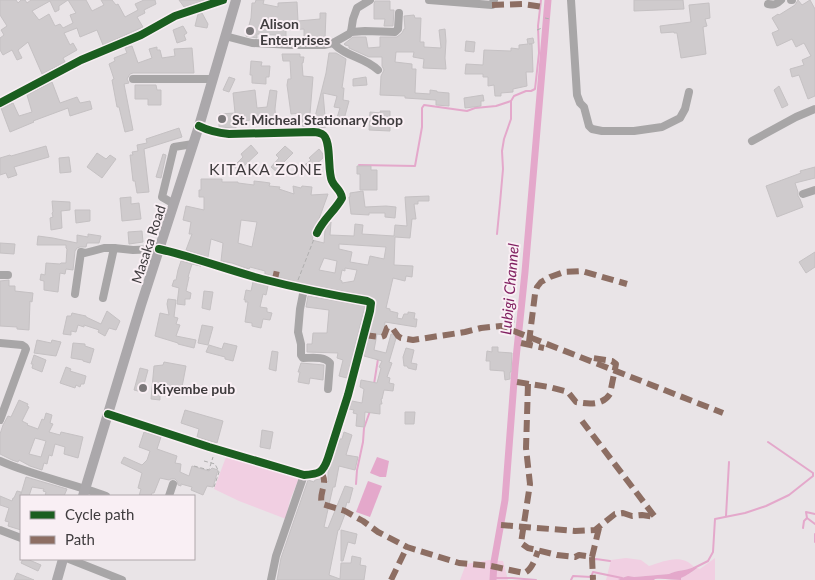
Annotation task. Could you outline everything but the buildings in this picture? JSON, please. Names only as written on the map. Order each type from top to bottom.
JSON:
[{"type":"main road","name":"Masaka Road","points":[[84,492],[199,126],[236,0]]},
{"type":"main road","points":[[57,580],[64,560]]},
{"type":"street","points":[[0,103],[81,60],[141,35],[201,3],[223,0]]},
{"type":"street","points":[[351,32],[352,19],[357,8],[370,0]]},
{"type":"street","points":[[429,0],[492,5],[494,0]]},
{"type":"street","points":[[571,0],[577,95],[584,107],[589,126],[592,129],[602,131],[634,131],[662,127],[680,118],[685,110],[689,92]]},
{"type":"street","points":[[768,4],[778,4],[781,0]]},
{"type":"street","points":[[225,36],[252,43],[324,45],[334,43],[351,32],[394,32],[398,29],[399,13]]},
{"type":"street","points":[[334,43],[344,51],[372,64],[378,70]]},
{"type":"street","points":[[133,79],[213,79]]},
{"type":"street","points":[[752,142],[815,108]]},
{"type":"street","points":[[199,126],[207,130],[228,134],[314,132],[322,134],[327,144],[332,181],[341,192],[342,198],[332,213],[322,223],[317,233]]},
{"type":"street","points":[[174,204],[162,197],[174,147],[193,144]]},
{"type":"street","points":[[803,194],[815,190]]},
{"type":"street","points":[[75,294],[81,252],[86,253],[104,248],[114,248],[160,250],[176,253],[261,279],[371,303],[348,395],[326,466],[318,474],[304,475],[108,414]]},
{"type":"street","points":[[103,298],[114,248]]},
{"type":"street","points":[[300,288],[298,332],[301,355],[303,358],[325,359],[330,363],[328,390]]},
{"type":"street","points":[[0,343],[22,345],[26,349],[0,420]]},
{"type":"street","points":[[0,461],[84,492],[100,495]]},
{"type":"street","points":[[271,580],[276,556],[304,475]]},
{"type":"street","points":[[169,495],[173,484]]},
{"type":"street","points":[[0,530],[20,538]]},
{"type":"street","points":[[72,560],[122,580]]},
{"type":"path","points":[[545,18],[550,19]]},
{"type":"path","points":[[537,30],[542,28]]},
{"type":"path","points":[[300,288],[302,268],[317,233]]},
{"type":"path","points":[[194,466],[208,470],[214,456]]},
{"type":"path","points":[[204,461],[215,464],[219,472],[214,487]]},
{"type":"shaded area","points":[[226,457],[299,478],[290,500],[286,519],[214,489]]},
{"type":"shaded area","points":[[377,457],[389,461],[386,477],[370,473]]},
{"type":"shaded area","points":[[368,481],[382,486],[370,517],[356,512]]},
{"type":"shaded area","points":[[626,558],[641,560],[649,566],[667,560],[678,559],[684,560],[694,567],[669,574],[626,576],[620,580],[606,580],[611,560]]},
{"type":"shaded area","points":[[715,558],[715,580],[681,580],[681,578],[697,568],[700,569]]},
{"type":"shaded area","points":[[489,560],[503,561],[508,580],[460,580],[466,564]]},
{"type":"shaded area","points":[[694,567],[697,568],[681,578],[681,580],[618,579],[628,576],[669,574]]},
{"type":"waterway","points":[[497,234],[503,169],[502,151],[511,119],[511,101],[514,96],[535,89],[539,53],[538,26],[541,0]]},
{"type":"waterway","name":"Lubigi Channel","points":[[493,580],[494,562],[505,500],[548,0]]},
{"type":"waterway","points":[[359,165],[415,166],[422,127],[422,108],[424,105],[467,111],[475,108],[496,106],[511,101]]},
{"type":"waterway","points":[[374,384],[378,359]]},
{"type":"waterway","points":[[356,484],[364,428],[370,411]]},
{"type":"waterway","points":[[694,568],[708,561],[713,552],[715,519],[745,513],[766,506],[789,495],[813,476],[813,473],[768,442]]},
{"type":"waterway","points":[[726,516],[729,462]]},
{"type":"waterway","points":[[815,514],[806,512],[807,518],[815,524]]},
{"type":"waterway","points":[[803,528],[804,521],[807,518]]},
{"type":"waterway","points":[[815,534],[815,542]]},
{"type":"waterway","points":[[593,560],[610,561]]},
{"type":"waterway","points":[[571,580],[573,576],[591,577],[593,572],[622,578]]},
{"type":"waterway","points":[[493,578],[536,580]]},
{"type":"marked path","points":[[492,5],[522,4],[544,7]]},
{"type":"marked path","points":[[276,283],[277,270]]},
{"type":"marked path","points":[[529,342],[535,294],[541,282],[564,272],[582,271],[627,284]]},
{"type":"marked path","points":[[364,335],[381,337],[384,336],[389,327],[401,338],[413,340],[501,326],[723,413]]},
{"type":"marked path","points":[[521,343],[544,348]]},
{"type":"marked path","points":[[517,382],[568,392],[576,402],[590,404],[603,401],[610,394],[616,364],[612,361],[593,358]]},
{"type":"marked path","points":[[528,384],[526,448],[530,484],[521,543],[528,548],[557,555],[592,557],[599,528]]},
{"type":"marked path","points":[[501,525],[575,531],[595,530],[615,514],[623,513],[632,516],[655,517],[582,421]]},
{"type":"marked path","points":[[320,472],[324,479],[321,496],[322,504],[345,511],[378,532],[407,547],[459,563],[491,566],[524,573],[531,567],[538,551]]},
{"type":"marked path","points":[[391,580],[407,547]]},
{"type":"marked path","points":[[592,557],[593,580]]},
{"type":"cycle path","points":[[0,103],[81,60],[141,35],[175,16],[223,0]]},
{"type":"cycle path","points":[[199,126],[214,132],[229,134],[314,132],[322,134],[327,142],[332,181],[342,198],[322,223],[317,233]]},
{"type":"cycle path","points":[[108,414],[209,447],[309,475],[320,472],[326,463],[348,395],[371,303],[262,279],[159,249]]},
{"type":"place","name":"Alison Enterprises","points":[[250,31]]},
{"type":"place","name":"St. Micheal Stationary Shop","points":[[222,119]]},
{"type":"place","name":"Kiyembe pub","points":[[143,388]]},
{"type":"district","name":"KITAKA ZONE","points":[[266,168]]}]
